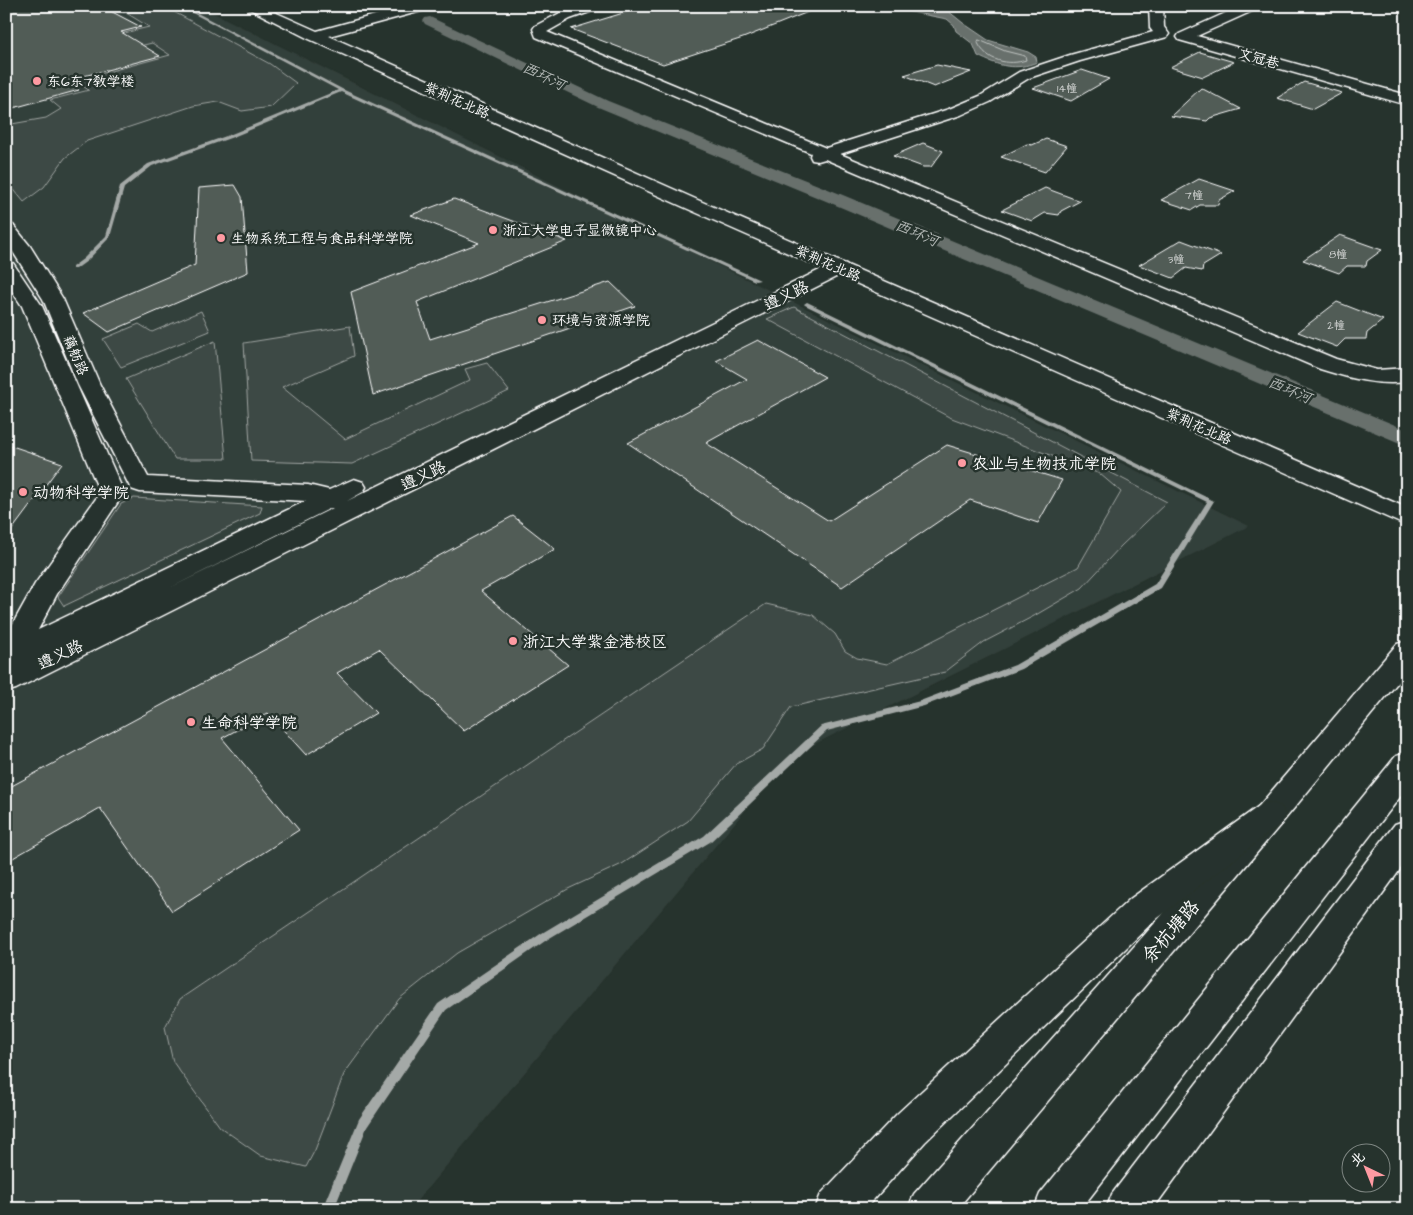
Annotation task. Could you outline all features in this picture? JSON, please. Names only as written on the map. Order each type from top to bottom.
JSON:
[{"type":"main road","name":"紫荆花北路","points":[[250,6],[694,206],[1407,518]]},
{"type":"main road","points":[[380,14],[395,6]]},
{"type":"main road","points":[[308,33],[380,14],[424,6]]},
{"type":"main road","points":[[593,6],[549,23],[540,29],[541,34],[1335,366],[1362,375],[1382,378],[1407,375]]},
{"type":"main road","points":[[807,160],[955,112],[986,99],[1024,75],[1162,34],[1157,28],[1156,6]]},
{"type":"main road","name":"文冠巷","points":[[1252,6],[1184,37],[1407,100]]},
{"type":"main road","points":[[1154,36],[1407,110]]},
{"type":"main road","name":"藕舫路","points":[[6,229],[23,250],[53,299],[89,385],[140,484],[308,494],[340,505]]},
{"type":"main road","name":"遵义路","points":[[11,667],[830,264]]},
{"type":"main road","name":"藕舫路","points":[[6,267],[32,306],[112,493],[45,591],[11,667]]},
{"type":"main road","name":"余杭塘路","points":[[929,1209],[1270,815],[1407,651]]},
{"type":"main road","points":[[1055,1209],[1407,766]]},
{"type":"main road","points":[[836,1209],[911,1128],[1142,910],[1270,815]]},
{"type":"main road","points":[[1127,1209],[1407,834]]},
{"type":"shaded area","name":"浙江大学紫金港校区","points":[[6,6],[200,6],[612,213],[1249,526],[791,756],[410,1209],[6,1209]]},
{"type":"shaded area","points":[[115,6],[163,6],[270,64],[296,83],[271,107],[242,111],[218,102],[193,106],[87,141],[65,158],[44,187],[24,202],[6,180],[6,125],[46,118],[61,109],[50,100],[89,90],[74,81],[170,55],[152,43],[115,52],[95,40],[149,27]]},
{"type":"shaded area","points":[[794,307],[1167,502],[1121,546],[1082,588],[984,642],[945,672],[791,707],[763,749],[736,764],[688,821],[622,864],[568,889],[457,953],[399,999],[344,1074],[315,1150],[306,1167],[261,1156],[220,1127],[173,1062],[165,1027],[180,999],[766,604],[813,615],[835,634],[845,651],[857,658],[887,664],[1078,567],[1121,492],[1100,474],[949,417],[767,319]]},
{"type":"shaded area","points":[[201,311],[210,331],[121,367],[103,339],[139,324],[152,332]]},
{"type":"shaded area","points":[[350,326],[354,356],[282,387],[345,439],[470,380],[465,369],[487,363],[509,391],[352,464],[251,461],[244,343]]},
{"type":"shaded area","points":[[215,341],[226,459],[175,459],[126,379]]},
{"type":"shaded area","points":[[134,498],[262,506],[260,513],[64,606],[58,597],[121,504]]},
{"type":"water","points":[[880,6],[942,6],[988,40],[1028,52],[1036,57],[1037,62],[1014,67],[1000,65],[978,56],[973,44],[956,31],[954,25],[947,19]]},
{"type":"building","points":[[6,6],[101,6],[141,27],[121,32],[160,56],[65,81],[79,90],[6,110]]},
{"type":"building","points":[[646,6],[817,6],[818,8],[743,38],[663,64],[571,29]]},
{"type":"building","points":[[1200,52],[1234,62],[1203,77],[1170,67]]},
{"type":"building","points":[[937,65],[971,72],[934,87],[904,75]]},
{"type":"building","points":[[1082,70],[1109,79],[1071,101],[1033,88]]},
{"type":"building","points":[[1304,82],[1342,93],[1313,109],[1277,98]]},
{"type":"building","points":[[1201,88],[1241,109],[1210,118],[1207,121],[1171,116]]},
{"type":"building","points":[[1046,139],[1067,146],[1045,172],[1001,157],[1027,144],[1032,145]]},
{"type":"building","points":[[923,143],[943,151],[931,167],[923,167],[893,156]]},
{"type":"building","points":[[1199,179],[1235,191],[1219,200],[1218,205],[1200,205],[1192,210],[1161,200]]},
{"type":"building","name":"生物系统工程与食品科学学院","points":[[235,185],[242,197],[248,272],[109,332],[83,313],[195,265],[199,188]]},
{"type":"building","points":[[1045,188],[1080,201],[1061,211],[1059,215],[1045,213],[1032,221],[1002,210]]},
{"type":"building","name":"环境与资源学院","points":[[454,199],[567,241],[417,302],[430,339],[610,282],[635,306],[373,395],[351,292],[479,243],[411,215]]},
{"type":"building","points":[[1340,235],[1382,250],[1367,261],[1366,266],[1347,266],[1339,273],[1303,260]]},
{"type":"building","points":[[1181,240],[1221,255],[1203,266],[1202,271],[1186,268],[1173,278],[1139,265]]},
{"type":"building","points":[[1337,302],[1383,320],[1367,333],[1366,339],[1345,339],[1337,347],[1298,332]]},
{"type":"building","name":"农业与生物技术学院","points":[[758,340],[825,377],[706,443],[829,521],[947,445],[1062,480],[1038,523],[970,500],[842,587],[628,443],[747,379],[716,361]]},
{"type":"building","name":"动物科学学院","points":[[6,444],[62,463],[6,538]]},
{"type":"building","name":"生命科学学院","points":[[513,516],[555,549],[481,591],[568,665],[464,731],[379,649],[337,673],[376,713],[306,755],[268,713],[222,738],[299,830],[172,911],[100,808],[6,862],[6,789]]},
{"type":"waterway","points":[[181,6],[341,90]]},
{"type":"waterway","name":"西环河","points":[[430,21],[603,104],[832,197],[1407,439]]},
{"type":"waterway","points":[[74,268],[85,260],[108,236],[122,187],[150,165],[231,136],[341,90]]},
{"type":"waterway","points":[[341,90],[757,280]]},
{"type":"waterway","points":[[328,1209],[363,1123],[442,1007],[545,936],[707,839],[824,728],[921,704],[1018,667],[1158,586],[1211,501],[807,304]]},
{"type":"place","name":"东6东7教学楼","points":[[37,81]]},
{"type":"place","name":"浙江大学电子显微镜中心","points":[[493,230]]},
{"type":"place","name":"生物系统工程与食品科学学院","points":[[221,238]]},
{"type":"place","name":"环境与资源学院","points":[[542,320]]},
{"type":"place","name":"农业与生物技术学院","points":[[962,463]]},
{"type":"place","name":"动物科学学院","points":[[23,492]]},
{"type":"place","name":"浙江大学紫金港校区","points":[[513,641]]},
{"type":"place","name":"生命科学学院","points":[[191,722]]}]
